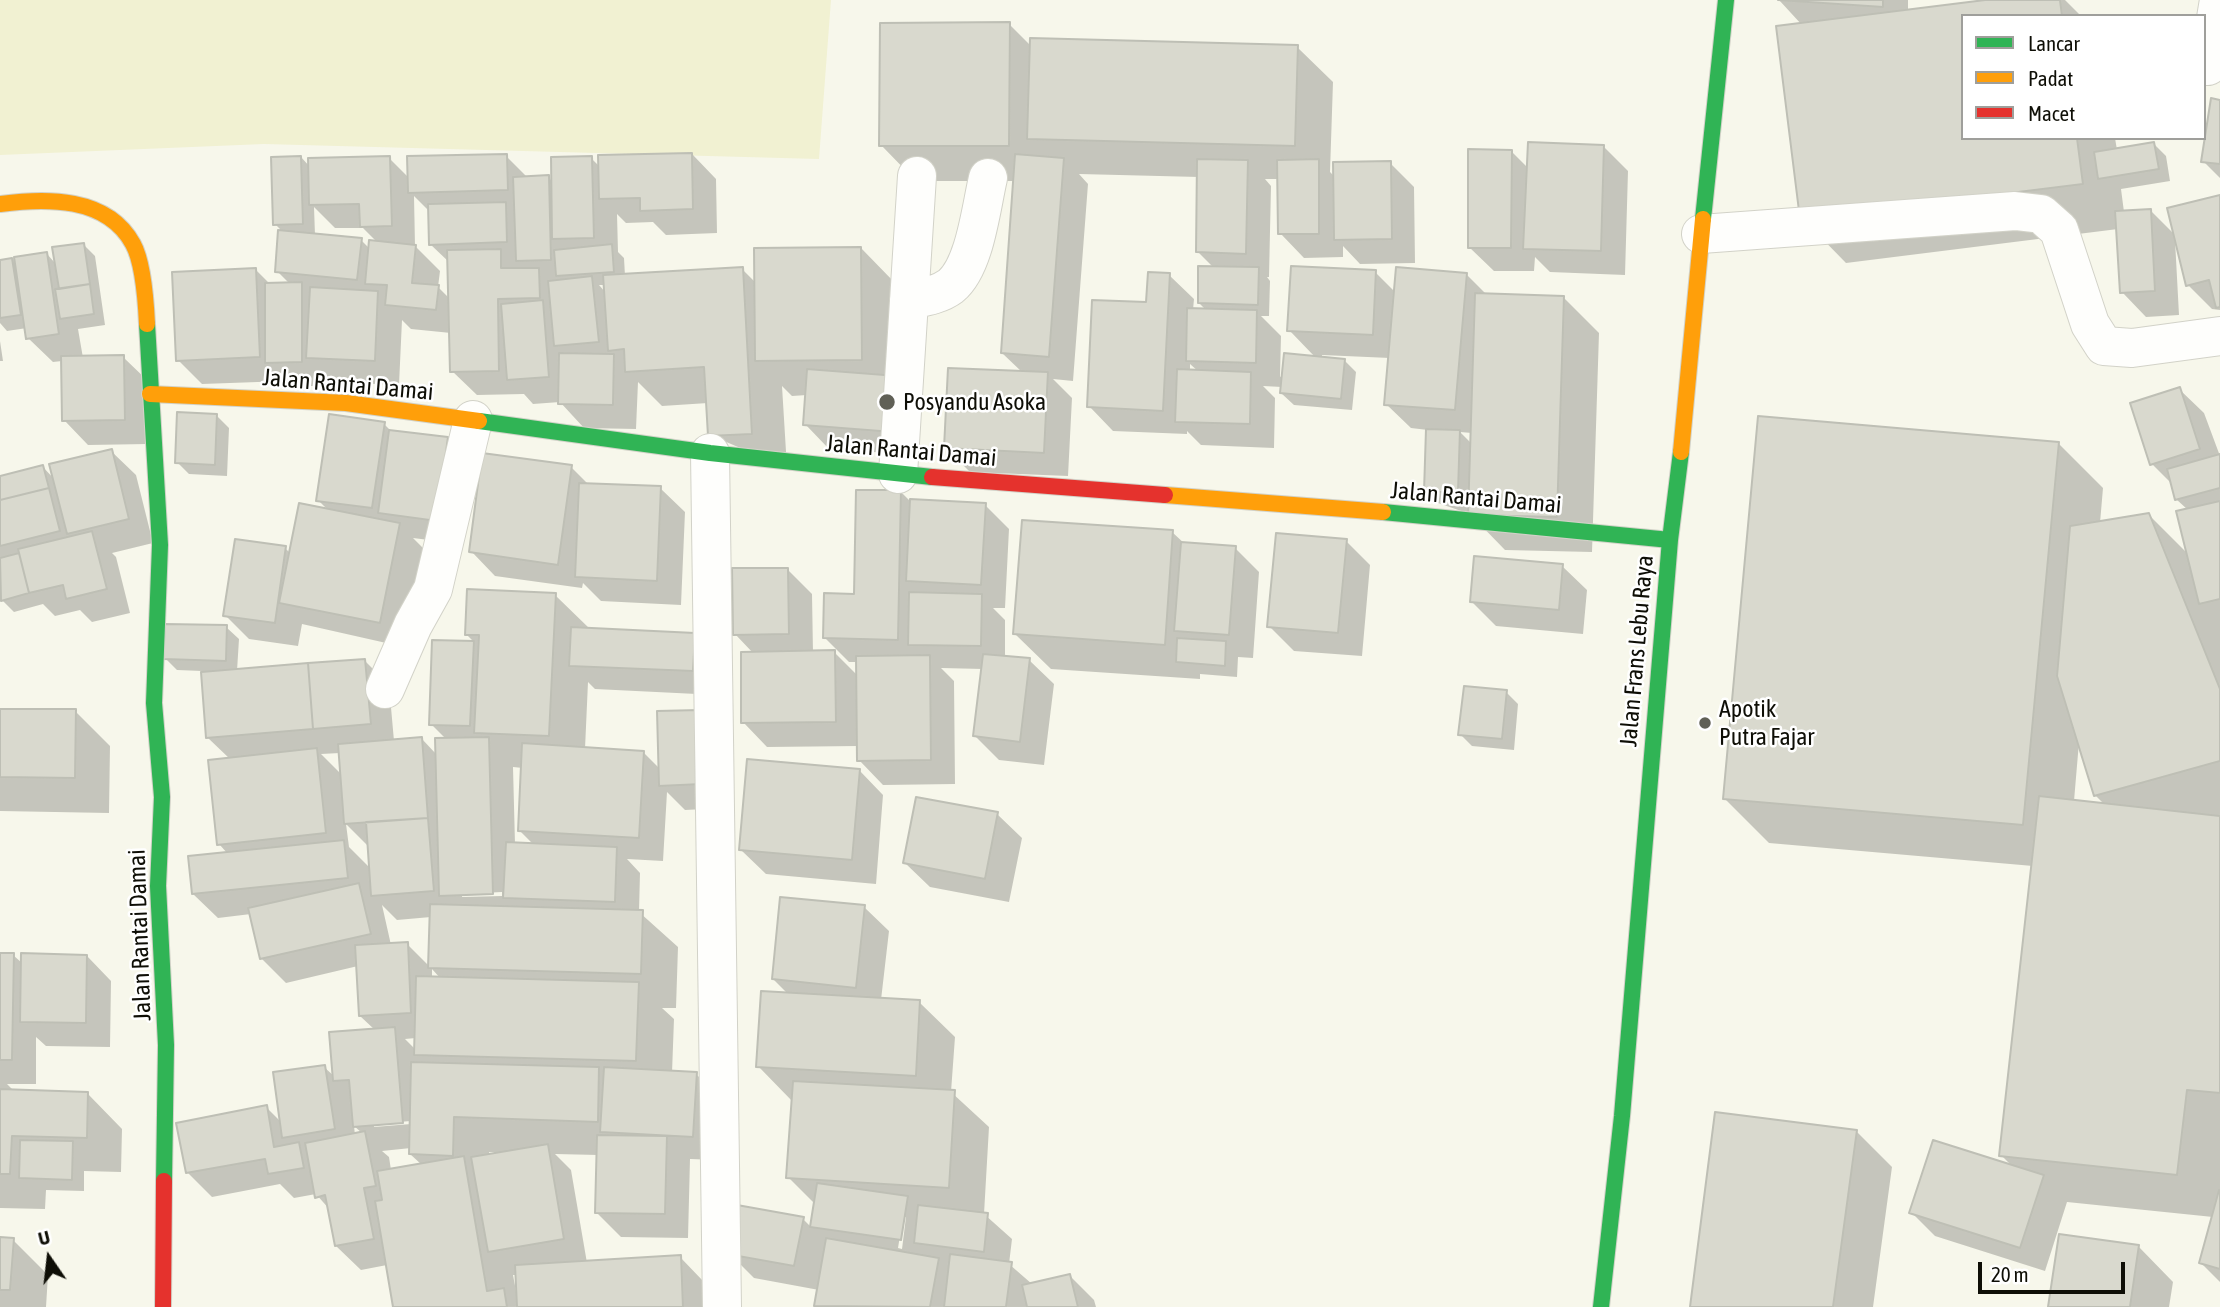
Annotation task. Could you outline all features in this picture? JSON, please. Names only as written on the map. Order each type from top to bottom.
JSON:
[{"type":"street","name":"Jalan Frans Lebu Raya","points":[[1601,1307],[1622,1116],[1670,540],[1690,376],[1701,234],[1726,0]]},
{"type":"street","points":[[2208,66],[2219,0]]},
{"type":"street","points":[[898,474],[917,176]]},
{"type":"street","points":[[909,300],[937,294],[951,285],[966,267],[988,178]]},
{"type":"street","name":"Jalan Rantai Damai","points":[[0,205],[36,199],[65,200],[102,214],[126,234],[133,244],[146,302],[160,545],[154,703],[162,797],[158,886],[166,1045],[163,1307]]},
{"type":"street","points":[[1701,234],[2015,211],[2041,214],[2059,230],[2090,324],[2104,346],[2132,348],[2220,336]]},
{"type":"street","name":"Jalan Rantai Damai","points":[[150,394],[346,403],[710,453],[898,474],[1458,518],[1670,540]]},
{"type":"street","points":[[385,689],[413,625],[433,589],[473,420]]},
{"type":"street","points":[[710,453],[722,1307]]},
{"type":"green space","points":[[0,0],[831,0],[819,159],[264,144],[0,155]]},
{"type":"building","points":[[1778,0],[1883,0],[1883,7]]},
{"type":"building","points":[[1985,0],[2060,0],[2062,14],[1961,14],[1961,140],[2077,140],[2083,184],[1800,219],[1776,26]]},
{"type":"building","points":[[1010,22],[1009,146],[879,146],[880,23]]},
{"type":"building","points":[[1030,38],[1298,45],[1295,146],[1027,139]]},
{"type":"building","points":[[2211,98],[2220,100],[2220,164],[2201,162]]},
{"type":"building","points":[[1528,142],[1604,145],[1601,251],[1523,249]]},
{"type":"building","points":[[2154,142],[2159,169],[2098,179],[2094,152]]},
{"type":"building","points":[[1468,149],[1512,150],[1511,248],[1468,248]]},
{"type":"building","points":[[692,153],[693,209],[640,211],[640,198],[599,199],[598,155]]},
{"type":"building","points":[[507,154],[508,190],[408,193],[407,156]]},
{"type":"building","points":[[1015,154],[1064,158],[1049,357],[1001,353]]},
{"type":"building","points":[[301,156],[303,224],[273,225],[271,157]]},
{"type":"building","points":[[390,156],[392,226],[360,227],[359,204],[309,205],[308,158]]},
{"type":"building","points":[[592,156],[594,238],[552,239],[551,157]]},
{"type":"building","points":[[1197,159],[1248,160],[1246,254],[1196,252]]},
{"type":"building","points":[[1319,159],[1319,234],[1278,234],[1277,160]]},
{"type":"building","points":[[1391,161],[1392,239],[1334,240],[1333,162]]},
{"type":"building","points":[[549,175],[551,260],[516,261],[513,177]]},
{"type":"building","points":[[2220,195],[2220,307],[2216,308],[2209,280],[2186,286],[2167,208]]},
{"type":"building","points":[[506,202],[507,242],[429,245],[428,204]]},
{"type":"building","points":[[2151,209],[2155,291],[2120,293],[2115,211]]},
{"type":"building","points":[[278,230],[362,238],[357,280],[275,272]]},
{"type":"building","points":[[369,240],[416,245],[412,283],[439,285],[436,310],[385,305],[387,285],[365,284]]},
{"type":"building","points":[[84,243],[90,284],[59,289],[52,247]]},
{"type":"building","points":[[612,244],[614,272],[556,276],[554,250]]},
{"type":"building","points":[[861,247],[862,360],[755,361],[754,248]]},
{"type":"building","points":[[501,249],[501,268],[539,268],[540,298],[498,299],[499,371],[450,372],[447,250]]},
{"type":"building","points":[[47,252],[59,334],[26,339],[14,257]]},
{"type":"building","points":[[12,258],[21,315],[0,318],[0,260]]},
{"type":"building","points":[[1198,266],[1259,267],[1258,305],[1198,303]]},
{"type":"building","points":[[1291,266],[1376,270],[1373,335],[1287,331]]},
{"type":"building","points":[[743,267],[752,434],[708,436],[704,367],[625,372],[624,349],[608,351],[603,275]]},
{"type":"building","points":[[1396,267],[1467,273],[1455,410],[1384,405]]},
{"type":"building","points":[[256,268],[260,357],[176,361],[172,272]]},
{"type":"building","points":[[1148,272],[1170,273],[1163,411],[1087,407],[1092,300],[1146,302]]},
{"type":"building","points":[[592,276],[599,342],[554,346],[548,281]]},
{"type":"building","points":[[302,282],[302,362],[265,363],[265,283]]},
{"type":"building","points":[[90,284],[94,314],[60,319],[55,289]]},
{"type":"building","points":[[310,287],[378,291],[375,361],[306,358]]},
{"type":"building","points":[[1475,293],[1564,296],[1557,517],[1468,515]]},
{"type":"building","points":[[543,300],[549,377],[507,380],[501,304]]},
{"type":"building","points":[[1187,308],[1257,310],[1256,363],[1186,361]]},
{"type":"building","points":[[559,353],[614,354],[613,405],[558,404]]},
{"type":"building","points":[[1284,353],[1345,359],[1341,399],[1280,393]]},
{"type":"building","points":[[124,355],[125,420],[62,421],[61,356]]},
{"type":"building","points":[[948,368],[1048,372],[1044,453],[944,448]]},
{"type":"building","points":[[807,369],[898,376],[893,432],[803,425]]},
{"type":"building","points":[[1177,369],[1251,372],[1250,424],[1175,422]]},
{"type":"building","points":[[2180,387],[2200,449],[2150,465],[2130,403]]},
{"type":"building","points":[[177,412],[217,414],[215,465],[175,463]]},
{"type":"building","points":[[329,414],[385,422],[372,508],[316,501]]},
{"type":"building","points":[[1758,416],[2059,442],[2023,825],[1723,799]]},
{"type":"building","points":[[1426,429],[1460,430],[1458,492],[1424,492]]},
{"type":"building","points":[[389,430],[448,437],[437,521],[378,513]]},
{"type":"building","points":[[112,449],[129,519],[67,534],[49,464]]},
{"type":"building","points":[[482,453],[572,465],[558,565],[469,552]]},
{"type":"building","points":[[2220,454],[2220,488],[2175,500],[2167,469]]},
{"type":"building","points":[[43,465],[49,488],[0,500],[0,476]]},
{"type":"building","points":[[579,483],[661,486],[657,581],[575,577]]},
{"type":"building","points":[[49,488],[60,531],[0,546],[0,500]]},
{"type":"building","points":[[856,490],[901,490],[898,640],[823,638],[824,593],[854,594]]},
{"type":"building","points":[[910,499],[986,503],[981,585],[906,581]]},
{"type":"building","points":[[2220,501],[2220,599],[2199,604],[2176,511]]},
{"type":"building","points":[[299,503],[400,523],[380,623],[279,603]]},
{"type":"building","points":[[2149,513],[2220,689],[2220,761],[2094,796],[2057,676],[2070,526]]},
{"type":"building","points":[[1022,520],[1173,530],[1165,645],[1013,634]]},
{"type":"building","points":[[92,531],[107,589],[66,599],[63,585],[29,593],[18,549]]},
{"type":"building","points":[[1276,533],[1347,539],[1338,633],[1267,627]]},
{"type":"building","points":[[235,539],[286,546],[275,623],[223,616]]},
{"type":"building","points":[[1181,542],[1236,546],[1229,635],[1174,631]]},
{"type":"building","points":[[19,553],[29,593],[1,601],[0,558]]},
{"type":"building","points":[[1474,556],[1563,564],[1559,610],[1470,602]]},
{"type":"building","points":[[732,568],[788,568],[789,634],[733,635]]},
{"type":"building","points":[[467,589],[556,593],[549,736],[474,733],[479,635],[465,635]]},
{"type":"building","points":[[909,592],[982,594],[981,646],[908,645]]},
{"type":"building","points":[[165,624],[227,625],[226,661],[163,659]]},
{"type":"building","points":[[571,627],[695,633],[693,671],[569,666]]},
{"type":"building","points":[[1177,638],[1226,641],[1225,666],[1176,662]]},
{"type":"building","points":[[432,640],[474,641],[470,726],[429,725]]},
{"type":"building","points":[[835,650],[836,722],[741,723],[741,652]]},
{"type":"building","points":[[983,654],[1030,658],[1020,742],[973,736]]},
{"type":"building","points":[[930,655],[931,760],[857,761],[856,656]]},
{"type":"building","points":[[365,659],[371,724],[313,729],[308,663]]},
{"type":"building","points":[[308,663],[313,729],[206,738],[201,672]]},
{"type":"building","points":[[1464,686],[1507,690],[1502,739],[1458,735]]},
{"type":"building","points":[[0,709],[76,709],[75,778],[0,777]]},
{"type":"building","points":[[700,710],[702,784],[659,786],[657,711]]},
{"type":"building","points":[[422,737],[428,818],[344,824],[338,744]]},
{"type":"building","points":[[489,737],[493,894],[439,896],[435,738]]},
{"type":"building","points":[[522,743],[644,751],[639,838],[518,831]]},
{"type":"building","points":[[317,748],[326,833],[217,845],[208,760]]},
{"type":"building","points":[[747,759],[860,769],[852,860],[739,850]]},
{"type":"building","points":[[2039,796],[2220,816],[2220,1093],[2187,1090],[2177,1175],[1999,1156]]},
{"type":"building","points":[[916,797],[998,812],[985,879],[903,863]]},
{"type":"building","points":[[428,818],[434,891],[371,896],[366,822]]},
{"type":"building","points":[[344,840],[348,878],[192,894],[188,856]]},
{"type":"building","points":[[506,842],[617,847],[615,902],[503,898]]},
{"type":"building","points":[[359,883],[371,934],[260,959],[248,908]]},
{"type":"building","points":[[780,897],[865,905],[856,988],[772,979]]},
{"type":"building","points":[[430,904],[643,910],[641,974],[428,968]]},
{"type":"building","points":[[408,942],[411,1013],[359,1016],[355,945]]},
{"type":"building","points":[[0,953],[14,953],[12,1060],[0,1060]]},
{"type":"building","points":[[21,953],[87,955],[86,1023],[20,1022]]},
{"type":"building","points":[[416,976],[639,982],[636,1061],[414,1055]]},
{"type":"building","points":[[761,991],[920,1000],[916,1076],[756,1067]]},
{"type":"building","points":[[395,1027],[403,1123],[353,1127],[349,1080],[333,1081],[329,1032]]},
{"type":"building","points":[[411,1062],[599,1067],[598,1122],[454,1117],[453,1156],[409,1154]]},
{"type":"building","points":[[325,1065],[335,1129],[282,1138],[273,1072]]},
{"type":"building","points":[[604,1067],[697,1072],[693,1137],[600,1132]]},
{"type":"building","points":[[793,1081],[955,1090],[949,1188],[786,1178]]},
{"type":"building","points":[[0,1089],[88,1092],[87,1138],[12,1136],[10,1174],[0,1174]]},
{"type":"building","points":[[267,1105],[274,1147],[299,1142],[304,1168],[268,1174],[265,1159],[186,1173],[176,1123]]},
{"type":"building","points":[[1715,1112],[1857,1130],[1833,1307],[1690,1307]]},
{"type":"building","points":[[365,1131],[376,1186],[364,1188],[374,1239],[335,1246],[325,1195],[315,1198],[305,1143]]},
{"type":"building","points":[[597,1135],[667,1136],[665,1214],[595,1213]]},
{"type":"building","points":[[20,1140],[73,1141],[72,1180],[19,1178]]},
{"type":"building","points":[[1933,1140],[2044,1175],[2020,1248],[1909,1213]]},
{"type":"building","points":[[548,1144],[564,1239],[488,1252],[471,1157]]},
{"type":"building","points":[[464,1156],[487,1291],[504,1288],[507,1307],[393,1307],[375,1201],[382,1200],[377,1171]]},
{"type":"building","points":[[817,1183],[908,1196],[901,1240],[810,1227]]},
{"type":"building","points":[[2220,1191],[2220,1269],[2199,1263]]},
{"type":"building","points":[[737,1205],[804,1217],[794,1266],[727,1254]]},
{"type":"building","points":[[918,1205],[988,1213],[984,1252],[914,1243]]},
{"type":"building","points":[[2059,1234],[2139,1245],[2130,1307],[2048,1307]]},
{"type":"building","points":[[0,1237],[14,1238],[10,1290],[0,1290]]},
{"type":"building","points":[[826,1238],[939,1258],[930,1307],[814,1306]]},
{"type":"building","points":[[950,1254],[1012,1262],[1006,1307],[944,1307]]},
{"type":"building","points":[[681,1255],[683,1307],[517,1307],[515,1265]]},
{"type":"building","points":[[1070,1274],[1078,1307],[1027,1307],[1022,1285]]},
{"type":"traffic: fast","points":[[1703,219],[1726,0]]},
{"type":"traffic: fast","points":[[147,324],[160,545],[154,703],[162,797],[158,886],[166,1045],[164,1181]]},
{"type":"traffic: fast","points":[[479,421],[710,453],[932,477]]},
{"type":"traffic: fast","points":[[1601,1307],[1622,1116],[1670,540],[1681,452]]},
{"type":"traffic: fast","points":[[1383,512],[1670,540]]},
{"type":"traffic: slow","points":[[0,204],[36,201],[74,204],[108,217],[122,228],[133,244],[139,261],[147,324]]},
{"type":"traffic: slow","points":[[1681,452],[1703,219]]},
{"type":"traffic: slow","points":[[150,394],[346,403],[479,421]]},
{"type":"traffic: slow","points":[[1165,495],[1383,512]]},
{"type":"traffic: jam","points":[[932,477],[1165,495]]},
{"type":"traffic: jam","points":[[163,1307],[164,1181]]},
{"type":"place","name":"Posyandu Asoka","points":[[887,402]]},
{"type":"place","name":"Apotik Putra Fajar","points":[[1705,723]]}]
